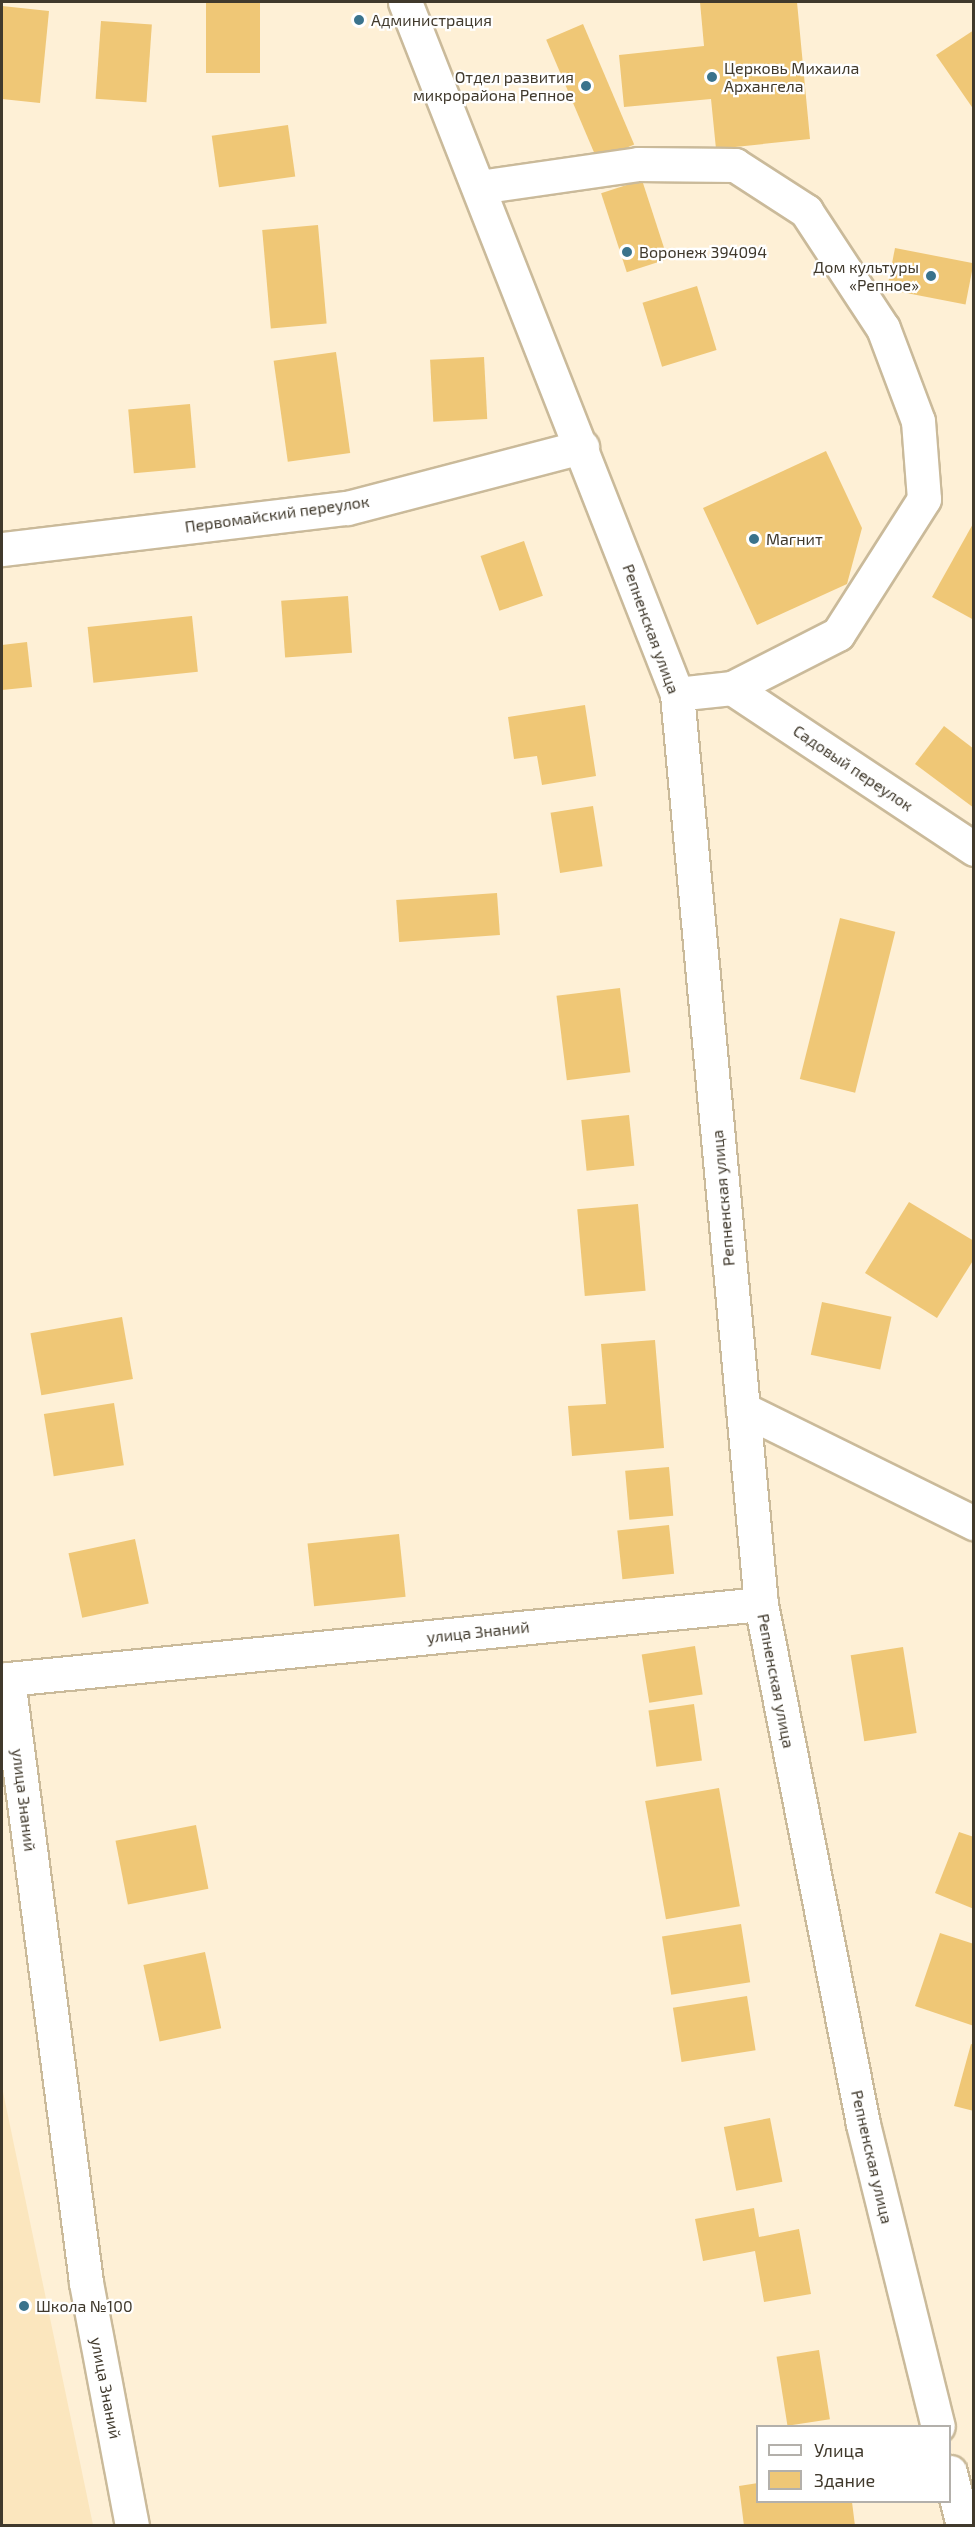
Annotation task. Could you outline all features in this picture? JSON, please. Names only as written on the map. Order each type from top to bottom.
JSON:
[{"type":"street","name":"Репненская улица","points":[[405,2],[582,447],[676,694],[761,1604],[863,2124],[938,2425]]},
{"type":"street","points":[[479,187],[639,164],[735,165],[806,211],[883,328],[918,421],[924,499],[838,634],[732,688],[676,694]]},
{"type":"street","name":"Первомайский переулок","points":[[2,549],[347,508],[582,447]]},
{"type":"street","name":"Садовый переулок","points":[[732,688],[974,849]]},
{"type":"street","points":[[742,1409],[974,1523]]},
{"type":"street","name":"улица Знаний","points":[[132,2526],[87,2282],[8,1679],[761,1604]]},
{"type":"street","points":[[951,2476],[963,2526]]},
{"type":"shaded area","name":"Школа №100","points":[[2,2087],[93,2525],[2,2525]]},
{"type":"building","points":[[206,2],[260,2],[260,73],[206,73]]},
{"type":"building","name":"Церковь Михаила Архангела","points":[[700,2],[797,2],[810,139],[716,149],[711,99],[624,107],[619,55],[704,46]]},
{"type":"building","points":[[2,6],[49,11],[40,103],[2,99]]},
{"type":"building","points":[[101,21],[152,25],[146,102],[96,99]]},
{"type":"building","points":[[583,24],[634,145],[597,160],[546,40]]},
{"type":"building","points":[[974,30],[974,110],[936,55]]},
{"type":"building","points":[[288,125],[295,176],[219,187],[212,136]]},
{"type":"building","points":[[642,180],[668,259],[627,272],[601,193]]},
{"type":"building","points":[[318,225],[327,324],[271,329],[262,230]]},
{"type":"building","name":"Дом культуры «Репное»","points":[[895,248],[974,263],[966,304],[887,289]]},
{"type":"building","points":[[697,286],[717,350],[662,367],[642,303]]},
{"type":"building","points":[[336,352],[350,453],[288,462],[274,361]]},
{"type":"building","points":[[484,357],[487,419],[433,422],[430,360]]},
{"type":"building","points":[[190,404],[196,468],[134,473],[128,409]]},
{"type":"building","points":[[826,451],[862,528],[847,584],[757,625],[703,508]]},
{"type":"building","points":[[974,522],[974,620],[932,597]]},
{"type":"building","points":[[524,541],[543,596],[499,611],[481,556]]},
{"type":"building","points":[[348,596],[352,653],[285,658],[281,601]]},
{"type":"building","points":[[192,616],[198,672],[93,683],[88,627]]},
{"type":"building","points":[[27,642],[32,687],[2,690],[2,645]]},
{"type":"building","points":[[585,705],[596,776],[542,785],[537,756],[514,759],[508,717]]},
{"type":"building","points":[[944,726],[974,749],[974,808],[915,764]]},
{"type":"building","points":[[593,806],[603,866],[560,873],[551,813]]},
{"type":"building","points":[[497,893],[500,935],[399,942],[396,900]]},
{"type":"building","points":[[840,918],[895,932],[855,1093],[800,1079]]},
{"type":"building","points":[[620,988],[630,1072],[567,1080],[556,996]]},
{"type":"building","points":[[629,1115],[634,1166],[587,1171],[581,1120]]},
{"type":"building","points":[[909,1202],[974,1241],[974,1259],[937,1318],[865,1273]]},
{"type":"building","points":[[638,1204],[646,1291],[585,1296],[577,1209]]},
{"type":"building","points":[[822,1302],[891,1317],[880,1370],[811,1355]]},
{"type":"building","points":[[122,1317],[133,1379],[41,1395],[30,1333]]},
{"type":"building","points":[[655,1340],[664,1448],[572,1456],[568,1406],[606,1404],[601,1344]]},
{"type":"building","points":[[114,1403],[124,1465],[54,1476],[44,1414]]},
{"type":"building","points":[[669,1467],[673,1516],[629,1520],[625,1471]]},
{"type":"building","points":[[669,1525],[674,1574],[622,1579],[617,1530]]},
{"type":"building","points":[[399,1534],[406,1597],[314,1606],[308,1544]]},
{"type":"building","points":[[135,1539],[149,1604],[82,1618],[68,1553]]},
{"type":"building","points":[[695,1646],[703,1694],[649,1703],[642,1654]]},
{"type":"building","points":[[903,1647],[917,1733],[864,1741],[851,1655]]},
{"type":"building","points":[[694,1704],[702,1760],[656,1767],[648,1710]]},
{"type":"building","points":[[719,1788],[740,1906],[666,1919],[645,1801]]},
{"type":"building","points":[[196,1825],[208,1889],[128,1904],[116,1841]]},
{"type":"building","points":[[959,1832],[974,1837],[974,1909],[935,1893]]},
{"type":"building","points":[[741,1924],[750,1982],[671,1995],[662,1937]]},
{"type":"building","points":[[940,1933],[974,1944],[974,2026],[915,2006]]},
{"type":"building","points":[[205,1952],[221,2028],[160,2041],[143,1965]]},
{"type":"building","points":[[747,1996],[756,2050],[682,2062],[673,2008]]},
{"type":"building","points":[[971,2044],[974,2045],[974,2111],[954,2106]]},
{"type":"building","points":[[770,2118],[782,2182],[736,2191],[724,2127]]},
{"type":"building","points":[[754,2208],[759,2237],[799,2229],[811,2294],[764,2302],[755,2251],[703,2261],[695,2219]]},
{"type":"building","points":[[819,2350],[830,2419],[787,2425],[777,2357]]},
{"type":"building","points":[[756,2483],[756,2503],[852,2503],[855,2526],[744,2526],[739,2486]]},
{"type":"place","name":"Администрация","points":[[359,20]]},
{"type":"place","name":"Церковь Михаила Архангела","points":[[712,77]]},
{"type":"place","name":"Отдел развития микрорайона Репное","points":[[586,86]]},
{"type":"place","name":"Воронеж 394094","points":[[627,252]]},
{"type":"place","name":"Дом культуры «Репное»","points":[[931,276]]},
{"type":"place","name":"Магнит","points":[[754,539]]},
{"type":"place","name":"Школа №100","points":[[24,2306]]}]
